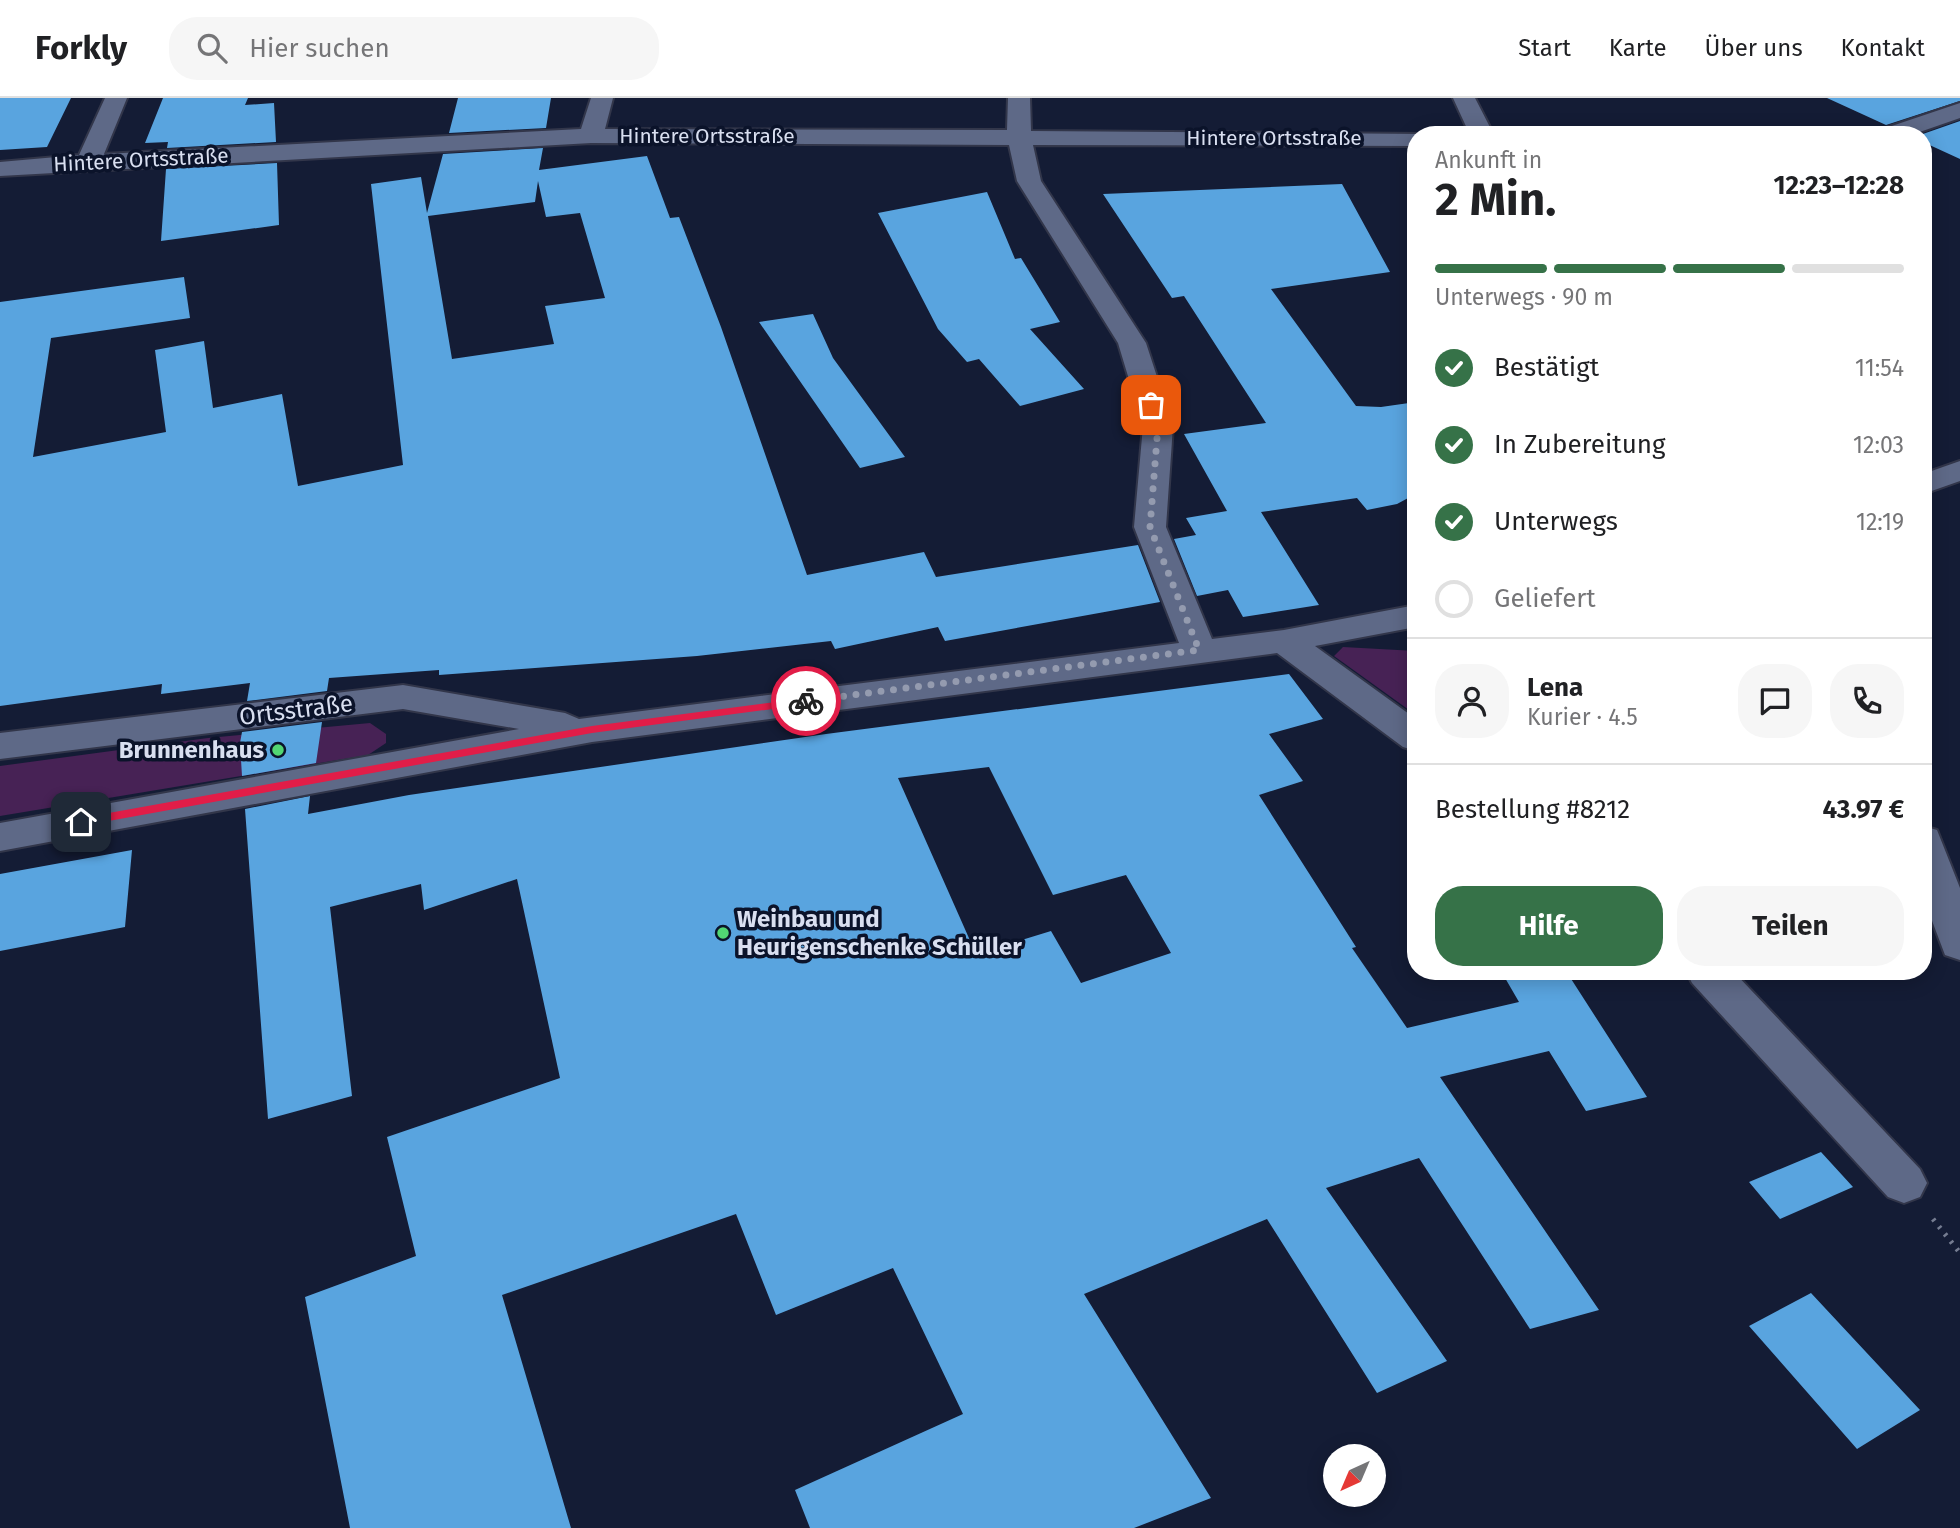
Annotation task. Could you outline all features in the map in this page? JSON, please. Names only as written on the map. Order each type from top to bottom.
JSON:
[{"type":"street","points":[[88,162],[116,98]]},
{"type":"street","points":[[591,136],[602,98]]},
{"type":"street","points":[[1018,98],[1019,136],[1028,181],[1132,343],[1158,426],[1150,527],[1199,650]]},
{"type":"street","points":[[1464,98],[1478,126]]},
{"type":"street","points":[[1914,126],[1960,110]]},
{"type":"street","name":"Hintere Ortsstraße","points":[[0,169],[591,136],[1407,139]]},
{"type":"street","points":[[1932,481],[1960,470]]},
{"type":"street","name":"Ortsstraße","points":[[0,837],[592,729],[1284,641],[1407,618]]},
{"type":"street","points":[[1284,641],[1407,731]]},
{"type":"street","name":"Ortsstraße","points":[[0,746],[403,697],[592,729]]},
{"type":"street","points":[[1932,865],[1960,944]]},
{"type":"street","points":[[1715,980],[1904,1183]]},
{"type":"shaded area","points":[[1343,647],[1407,651],[1407,709],[1334,656]]},
{"type":"shaded area","points":[[370,723],[386,734],[386,743],[368,755],[0,816],[0,766],[208,738]]},
{"type":"building","points":[[0,98],[71,98],[47,147],[0,150]]},
{"type":"building","points":[[163,98],[248,98],[245,105],[274,103],[276,142],[167,148],[168,142],[145,143]]},
{"type":"building","points":[[458,98],[551,98],[546,128],[449,133]]},
{"type":"building","points":[[1827,98],[1960,98],[1960,101],[1886,125]]},
{"type":"building","points":[[1960,121],[1960,159],[1932,146],[1932,131]]},
{"type":"building","points":[[543,148],[539,170],[647,156],[670,218],[679,217],[721,327],[807,575],[924,552],[936,577],[1138,545],[1160,602],[945,641],[938,627],[835,649],[831,641],[697,656],[439,675],[439,670],[329,678],[327,691],[247,701],[250,683],[161,694],[162,684],[0,706],[0,302],[184,277],[190,318],[51,338],[33,457],[166,432],[155,350],[204,341],[213,408],[282,394],[298,486],[403,465],[371,184],[421,177],[427,213],[443,154]],"holes":[[[538,181],[546,217],[580,213],[605,298],[545,306],[554,344],[452,359],[428,216],[535,202]]]},
{"type":"building","points":[[277,163],[279,225],[161,241],[166,169]]},
{"type":"building","points":[[1342,184],[1390,272],[1271,289],[1356,406],[1381,407],[1407,403],[1407,499],[1397,504],[1367,510],[1357,498],[1261,512],[1319,605],[1243,617],[1228,590],[1197,596],[1174,539],[1196,535],[1186,518],[1227,511],[1184,434],[1266,423],[1184,296],[1172,298],[1103,194]]},
{"type":"building","points":[[987,192],[1015,259],[1021,258],[1060,322],[1030,329],[1084,389],[1020,406],[979,359],[967,362],[938,329],[878,213]]},
{"type":"building","points":[[813,314],[833,358],[905,457],[860,468],[759,322]]},
{"type":"building","points":[[1289,674],[1323,719],[1269,734],[1303,781],[1259,795],[1356,947],[1352,948],[1407,1028],[1519,1002],[1506,980],[1572,980],[1647,1097],[1586,1111],[1549,1051],[1440,1077],[1599,1310],[1530,1329],[1419,1158],[1326,1188],[1447,1361],[1377,1393],[1267,1219],[1084,1294],[1211,1498],[1134,1528],[810,1528],[795,1490],[963,1414],[893,1268],[776,1315],[736,1214],[502,1295],[571,1528],[350,1528],[305,1297],[416,1256],[387,1137],[560,1078],[517,879],[424,910],[421,884],[330,907],[352,1096],[268,1119],[245,809],[310,796],[308,814],[409,795],[826,734]],"holes":[[[989,767],[1053,895],[1126,875],[1171,953],[1081,983],[1051,931],[976,954],[898,778]]]},
{"type":"building","name":"Brunnenhaus","points":[[322,722],[316,763],[242,776],[242,732]]},
{"type":"building","points":[[132,850],[125,927],[0,951],[0,874]]},
{"type":"building","points":[[1821,1152],[1853,1187],[1780,1219],[1749,1182]]},
{"type":"building","points":[[1811,1293],[1920,1410],[1857,1449],[1749,1326]]},
{"type":"way so far","points":[[806,701],[1199,650],[1150,527],[1158,426],[1151,405]]},
{"type":"place","name":"Brunnenhaus","points":[[278,750]]},
{"type":"place","name":"Weinbau und Heurigenschenke Schüller","points":[[723,933]]},
{"type":"route","points":[[81,822],[592,729],[806,701]]}]
